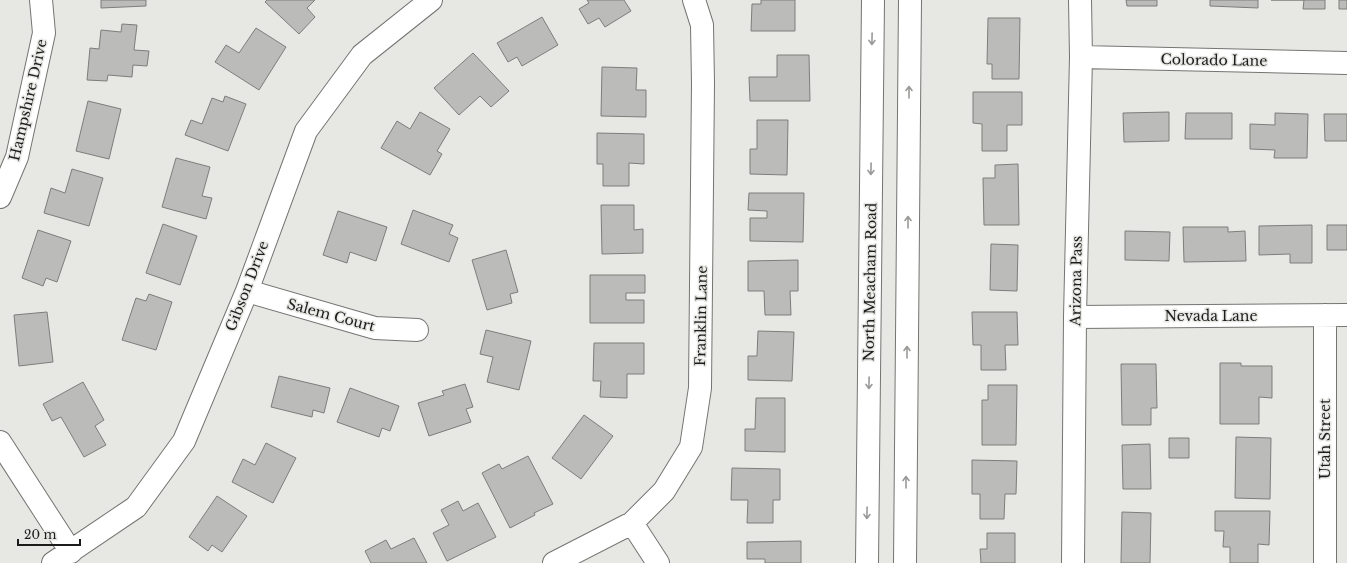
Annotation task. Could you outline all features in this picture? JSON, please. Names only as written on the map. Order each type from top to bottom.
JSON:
[{"type":"street","name":"Hampshire Drive","points":[[0,197],[17,156],[44,33],[41,0]]},
{"type":"street","name":"Gibson Drive","points":[[62,558],[136,507],[184,441],[247,291],[306,132],[362,55],[431,0]]},
{"type":"street","name":"Franklin Lane","points":[[554,563],[632,523],[664,491],[691,446],[700,388],[703,83],[702,25],[694,0]]},
{"type":"street","name":"North Meacham Road","points":[[867,563],[872,0]]},
{"type":"street","points":[[905,563],[910,0]]},
{"type":"street","name":"Arizona Pass","points":[[1073,563],[1075,317],[1081,57],[1080,0]]},
{"type":"street","name":"Colorado Lane","points":[[1081,57],[1347,63]]},
{"type":"street","name":"Salem Court","points":[[247,291],[374,328],[417,330]]},
{"type":"street","name":"Utah Street","points":[[1325,315],[1325,563]]},
{"type":"street","name":"Nevada Lane","points":[[1075,317],[1347,315]]},
{"type":"street","points":[[0,442],[62,558]]},
{"type":"street","points":[[632,523],[658,563]]},
{"type":"building","points":[[101,0],[146,0],[146,6],[101,8]]},
{"type":"building","points":[[267,0],[315,0],[307,8],[315,17],[299,34],[265,2]]},
{"type":"building","points":[[587,0],[624,0],[631,11],[605,27],[599,18],[588,24],[579,9],[589,3]]},
{"type":"building","points":[[761,0],[795,0],[795,31],[751,31],[752,4],[761,4]]},
{"type":"building","points":[[1126,0],[1157,0],[1157,6],[1127,6]]},
{"type":"building","points":[[1210,0],[1258,0],[1258,8],[1210,6]]},
{"type":"building","points":[[1304,0],[1325,0],[1325,9],[1303,9]]},
{"type":"building","points":[[1339,0],[1347,0],[1347,9],[1339,9]]},
{"type":"building","points":[[542,17],[558,45],[522,66],[517,57],[508,62],[497,43]]},
{"type":"building","points":[[988,18],[1020,18],[1019,79],[992,79],[992,64],[987,64]]},
{"type":"building","points":[[122,24],[137,25],[134,50],[149,51],[147,66],[133,65],[132,77],[108,75],[107,81],[87,80],[90,48],[99,49],[101,30],[121,32]]},
{"type":"building","points":[[256,28],[286,47],[259,90],[215,62],[226,45],[239,53]]},
{"type":"building","points":[[473,53],[509,91],[491,107],[480,96],[459,115],[434,88]]},
{"type":"building","points":[[777,55],[809,55],[810,101],[750,101],[749,77],[777,77]]},
{"type":"building","points":[[602,67],[637,68],[636,90],[646,90],[646,117],[601,116]]},
{"type":"building","points":[[973,92],[1022,92],[1022,125],[1007,125],[1007,151],[982,151],[982,124],[973,123]]},
{"type":"building","points":[[225,96],[246,104],[228,151],[185,135],[191,120],[202,124],[212,98],[223,102]]},
{"type":"building","points":[[88,101],[121,109],[109,159],[76,151]]},
{"type":"building","points":[[420,112],[450,129],[437,151],[442,154],[430,175],[381,148],[397,121],[410,129]]},
{"type":"building","points":[[1169,112],[1169,141],[1124,142],[1123,113]]},
{"type":"building","points":[[1186,113],[1232,113],[1232,139],[1185,139]]},
{"type":"building","points":[[1275,113],[1308,114],[1307,158],[1274,158],[1275,150],[1250,149],[1250,124],[1275,125]]},
{"type":"building","points":[[1324,114],[1347,114],[1347,141],[1325,141]]},
{"type":"building","points":[[757,120],[788,120],[787,175],[750,174],[750,149],[757,149]]},
{"type":"building","points":[[597,133],[644,134],[644,164],[629,163],[629,186],[603,186],[603,164],[597,164]]},
{"type":"building","points":[[176,158],[210,167],[202,196],[212,198],[206,219],[162,207]]},
{"type":"building","points":[[1018,164],[1019,225],[984,225],[983,178],[995,178],[995,165]]},
{"type":"building","points":[[72,169],[103,178],[89,226],[44,213],[51,188],[65,193]]},
{"type":"building","points":[[749,193],[804,193],[803,242],[750,241],[750,218],[767,218],[767,211],[748,210]]},
{"type":"building","points":[[601,205],[634,205],[634,230],[643,229],[643,253],[602,254]]},
{"type":"building","points":[[413,210],[453,225],[449,234],[458,238],[449,262],[401,244]]},
{"type":"building","points":[[338,211],[387,227],[376,261],[350,252],[347,263],[323,255]]},
{"type":"building","points":[[163,224],[197,236],[180,285],[146,273]]},
{"type":"building","points":[[1312,225],[1312,263],[1290,263],[1290,254],[1259,255],[1259,226]]},
{"type":"building","points":[[1327,225],[1347,225],[1347,250],[1327,250]]},
{"type":"building","points":[[1183,227],[1228,227],[1228,232],[1245,231],[1246,261],[1184,262]]},
{"type":"building","points":[[38,230],[71,241],[57,282],[46,278],[43,286],[22,278]]},
{"type":"building","points":[[1125,231],[1170,232],[1169,261],[1125,260]]},
{"type":"building","points":[[991,244],[1018,245],[1017,291],[990,290]]},
{"type":"building","points":[[506,250],[518,292],[510,294],[512,303],[487,310],[472,260]]},
{"type":"building","points":[[798,260],[798,291],[790,291],[791,315],[765,315],[764,291],[748,291],[748,261]]},
{"type":"building","points":[[590,275],[645,275],[645,293],[626,293],[626,300],[644,300],[644,323],[590,323]]},
{"type":"building","points":[[149,294],[172,302],[156,350],[122,340],[136,298],[146,301]]},
{"type":"building","points":[[47,312],[53,362],[19,366],[14,315]]},
{"type":"building","points":[[972,312],[1017,312],[1018,345],[1005,345],[1006,370],[981,370],[981,345],[973,345]]},
{"type":"building","points":[[486,330],[531,341],[519,390],[487,382],[493,357],[480,354]]},
{"type":"building","points":[[758,331],[794,332],[792,381],[748,380],[748,356],[757,356]]},
{"type":"building","points":[[594,343],[644,343],[644,374],[627,374],[627,398],[600,397],[601,381],[593,381]]},
{"type":"building","points":[[1220,363],[1241,363],[1241,366],[1272,366],[1272,398],[1259,397],[1259,424],[1220,424]]},
{"type":"building","points":[[1121,364],[1156,364],[1157,408],[1151,408],[1151,425],[1122,425]]},
{"type":"building","points":[[279,376],[330,388],[324,413],[313,410],[312,417],[271,407]]},
{"type":"building","points":[[83,382],[104,420],[95,426],[106,445],[84,457],[61,417],[52,421],[43,404]]},
{"type":"building","points":[[465,384],[473,407],[466,409],[471,422],[429,436],[418,403],[444,395],[442,391]]},
{"type":"building","points":[[988,385],[1017,385],[1016,445],[982,445],[982,400],[988,400]]},
{"type":"building","points":[[350,388],[399,406],[390,431],[382,428],[379,437],[337,422]]},
{"type":"building","points":[[756,398],[785,398],[785,452],[745,451],[745,429],[755,429]]},
{"type":"building","points":[[584,415],[613,436],[581,479],[552,458]]},
{"type":"building","points":[[1236,437],[1271,438],[1270,499],[1235,498]]},
{"type":"building","points":[[1169,438],[1189,438],[1189,458],[1169,458]]},
{"type":"building","points":[[266,443],[296,458],[273,503],[232,482],[243,459],[255,465]]},
{"type":"building","points":[[1150,444],[1151,489],[1123,489],[1122,445]]},
{"type":"building","points":[[528,456],[553,504],[534,513],[535,515],[510,528],[482,473],[499,464],[502,469]]},
{"type":"building","points":[[972,460],[1017,461],[1016,494],[1005,494],[1004,519],[980,519],[980,494],[972,494]]},
{"type":"building","points":[[732,468],[780,469],[780,500],[773,500],[773,523],[747,523],[748,500],[731,500]]},
{"type":"building","points":[[217,496],[247,516],[222,552],[212,545],[208,551],[189,537]]},
{"type":"building","points":[[458,501],[463,511],[478,503],[496,537],[447,561],[433,533],[449,525],[441,510]]},
{"type":"building","points":[[1215,511],[1270,511],[1269,545],[1258,544],[1258,563],[1230,563],[1230,547],[1223,547],[1224,531],[1215,531]]},
{"type":"building","points":[[1122,512],[1151,513],[1150,563],[1121,563]]},
{"type":"building","points":[[987,533],[1015,533],[1015,563],[981,563],[980,549],[987,549]]},
{"type":"building","points":[[414,538],[427,563],[371,563],[365,551],[386,540],[391,549]]},
{"type":"building","points":[[801,541],[801,563],[765,563],[765,559],[747,559],[747,542]]}]
